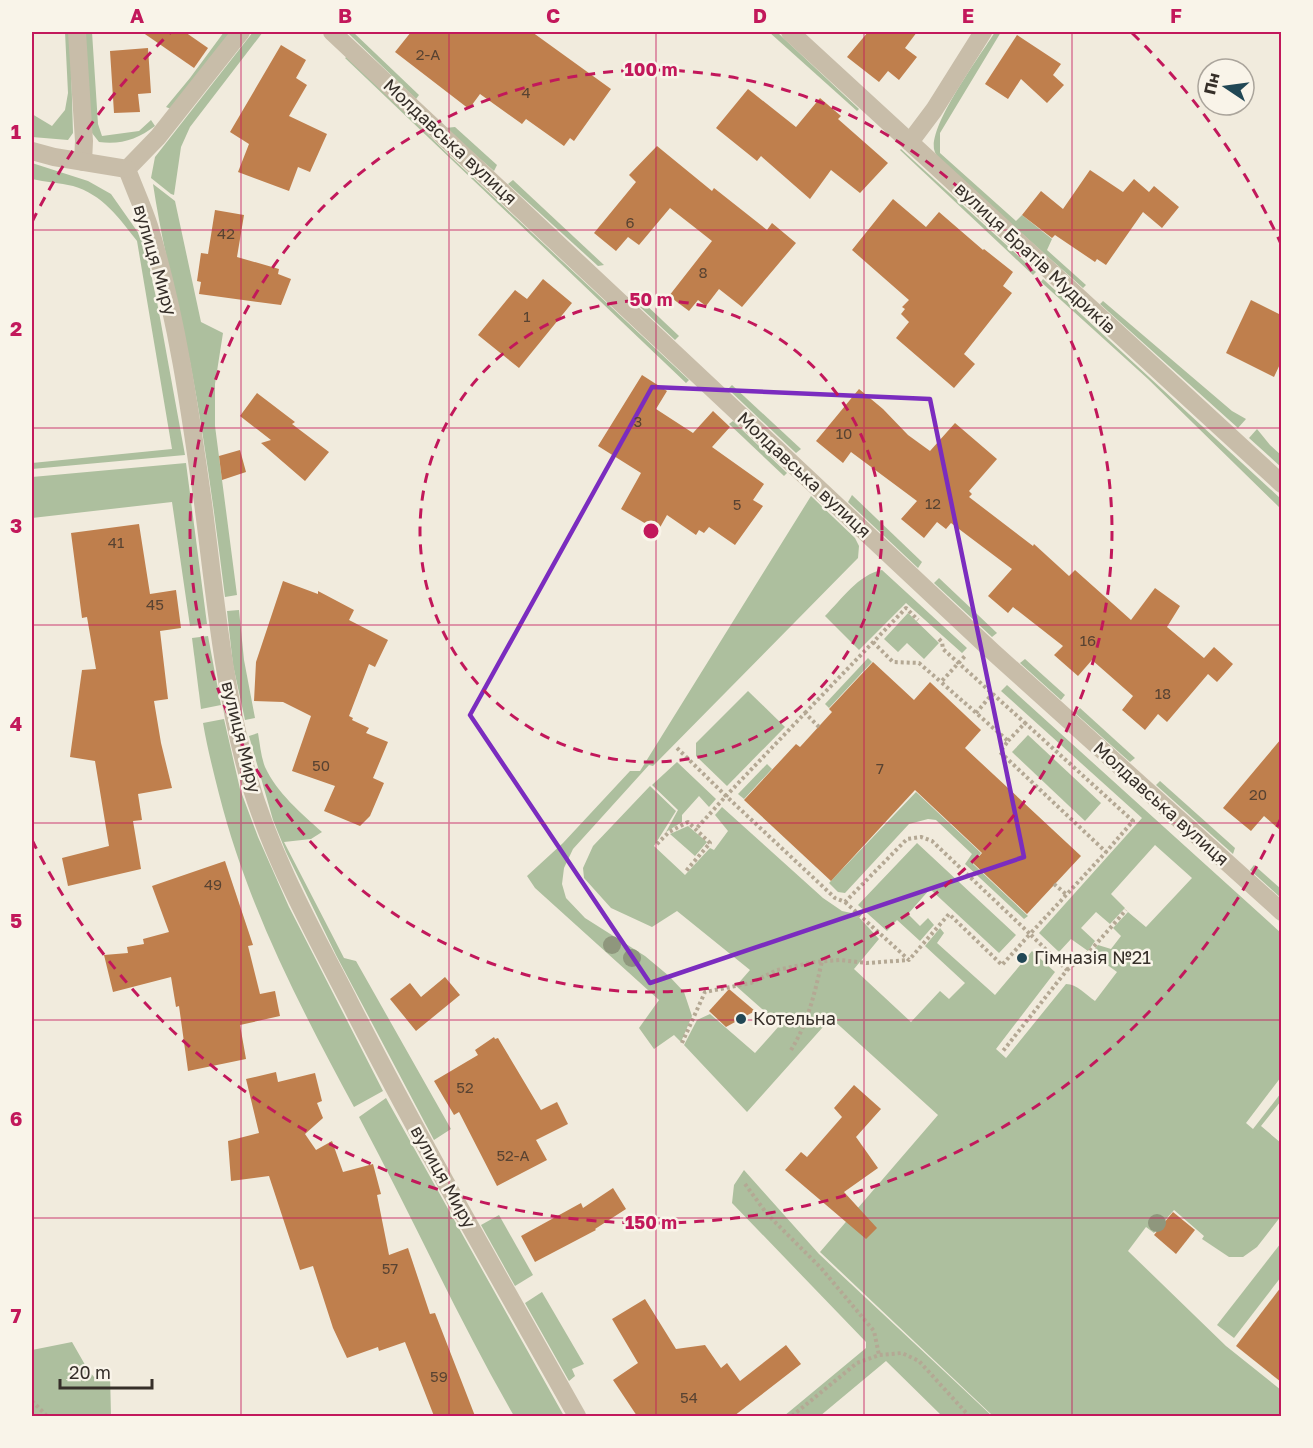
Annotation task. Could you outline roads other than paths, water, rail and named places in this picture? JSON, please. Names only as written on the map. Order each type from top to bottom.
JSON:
[{"type":"street","points":[[77,32],[84,141],[83,162]]},
{"type":"street","points":[[32,151],[127,169],[158,137],[241,32]]},
{"type":"street","name":"Молдавська вулиця","points":[[332,32],[985,644],[1281,912]]},
{"type":"street","name":"вулиця Братів Мудриків","points":[[790,32],[1281,484]]},
{"type":"street","points":[[910,142],[934,110],[983,32]]},
{"type":"street","name":"вулиця Миру","points":[[127,169],[148,224],[164,279],[176,335],[203,504],[225,675],[246,769],[263,820],[291,885],[393,1088],[577,1416]]},
{"type":"place","name":"Гімназія №21","points":[[1022,958]]},
{"type":"place","name":"Котельна","points":[[741,1019]]}]
